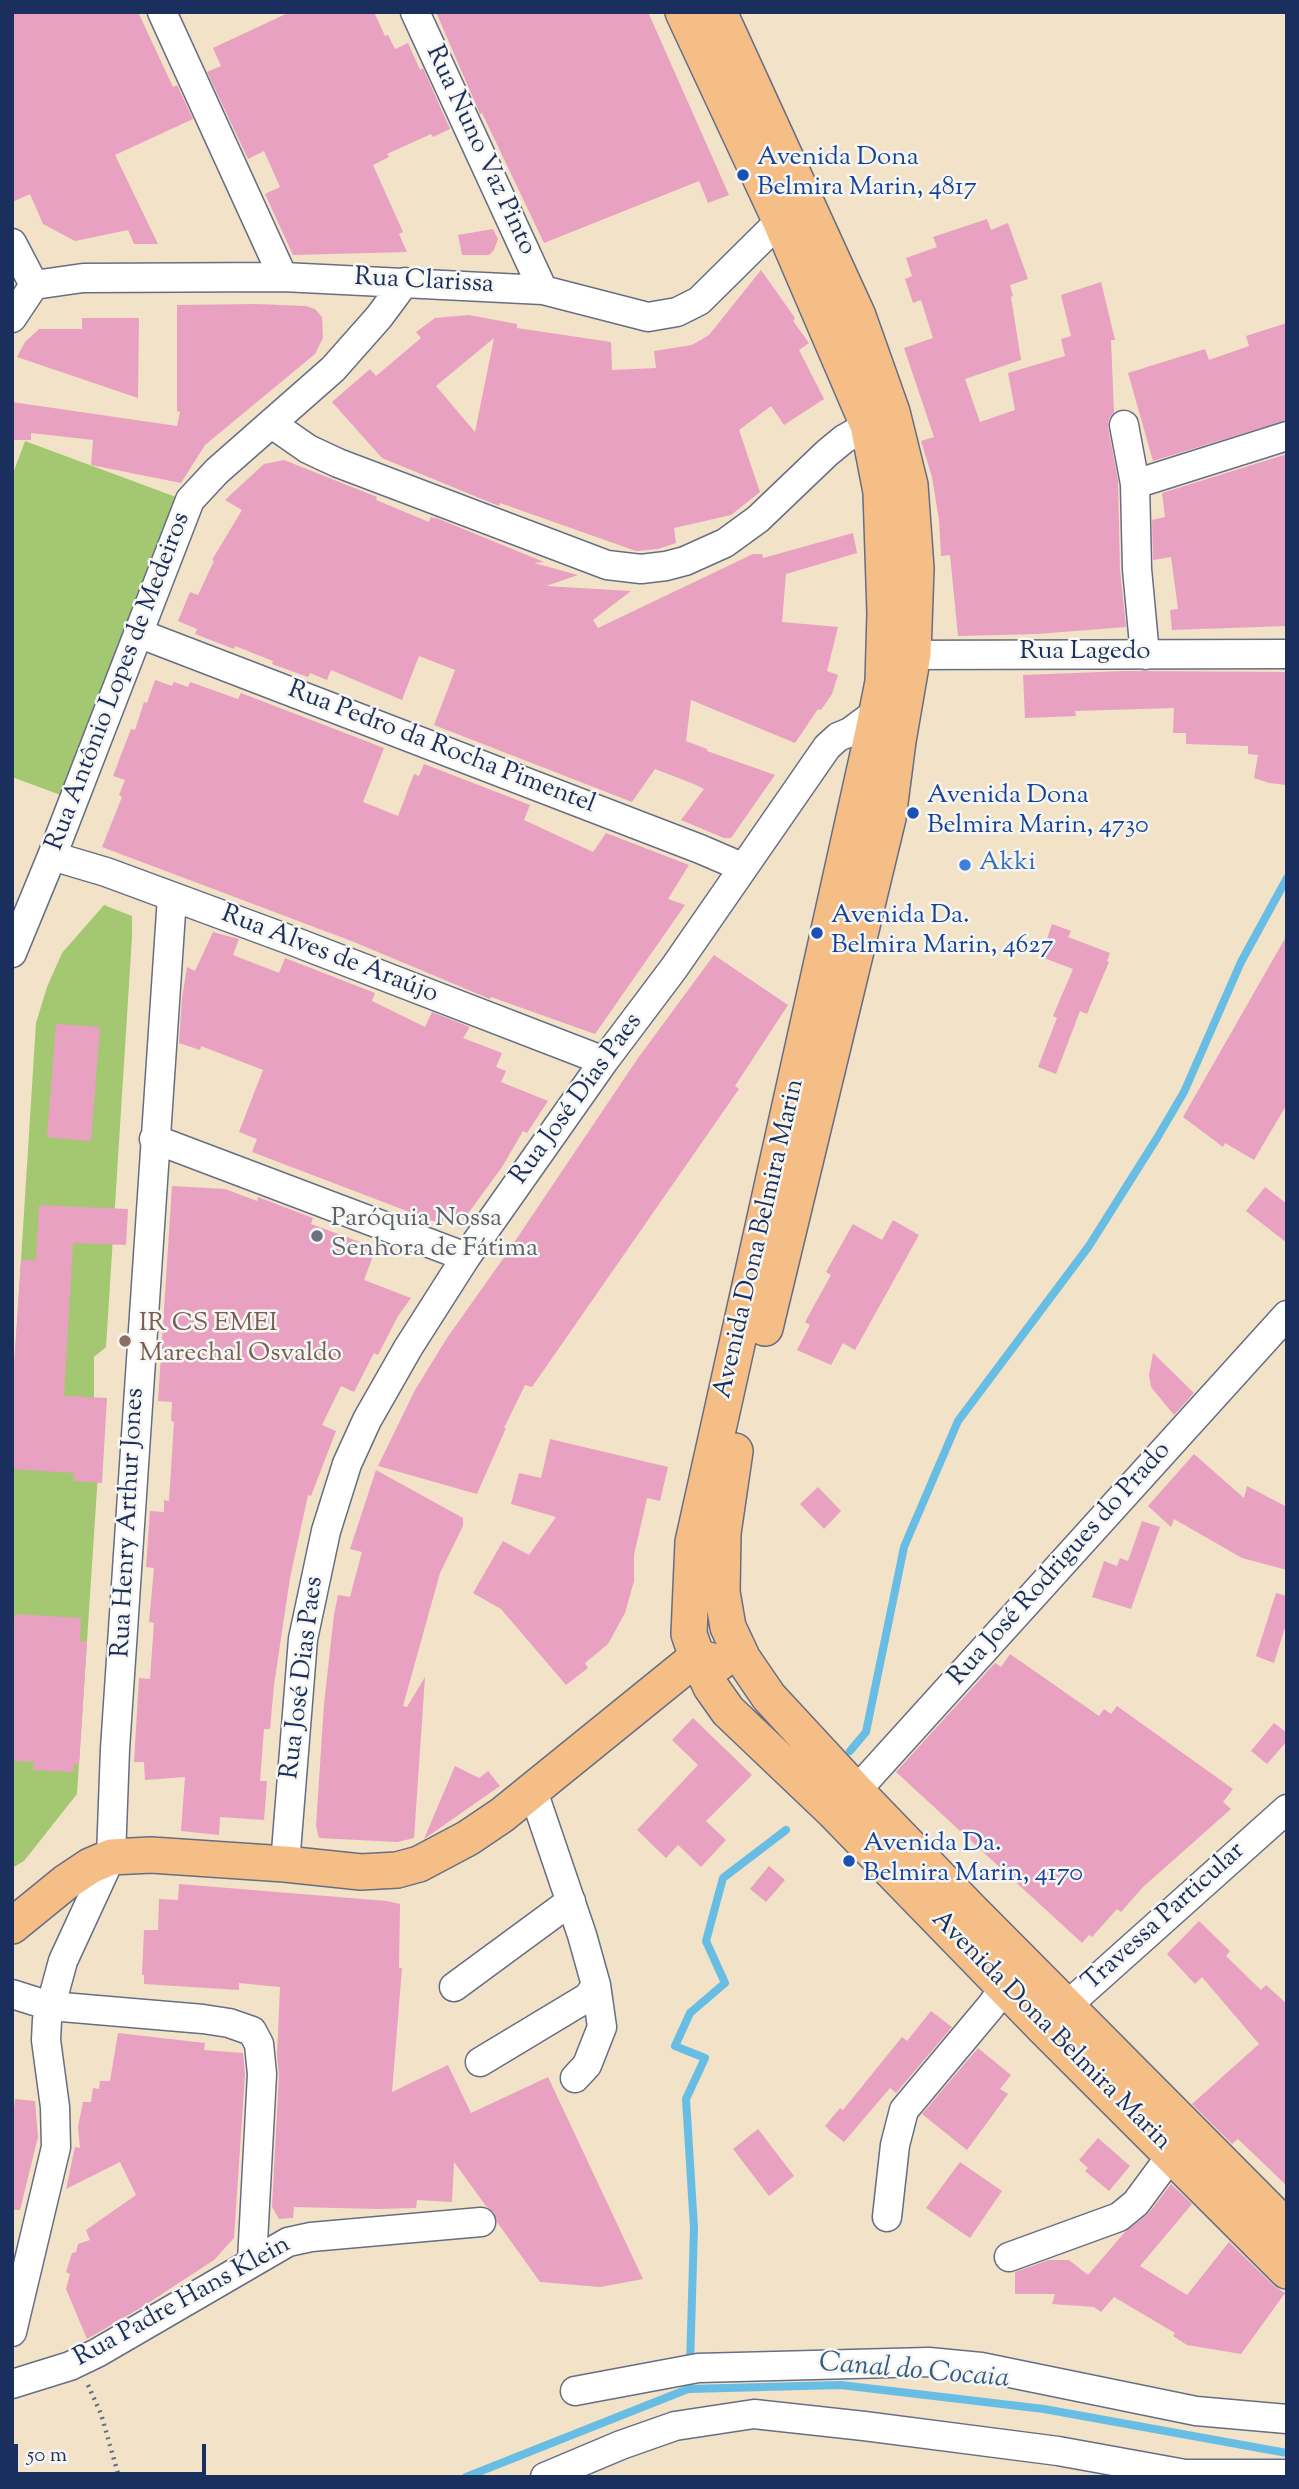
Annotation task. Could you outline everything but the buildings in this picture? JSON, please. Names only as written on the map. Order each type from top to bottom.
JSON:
[{"type":"main road","name":"Avenida Dona Belmira Marin","points":[[683,12],[793,209]]},
{"type":"main road","name":"Avenida Dona Belmira Marin","points":[[719,12],[793,209],[880,419],[885,613],[899,654],[874,729],[692,1542],[690,1634],[704,1672],[728,1711],[844,1801],[1181,2143],[1287,2271]]},
{"type":"main road","name":"Avenida Dona Belmira Marin","points":[[844,1801],[743,1659],[728,1627],[722,1592],[723,1533],[733,1461],[888,818],[874,729]]},
{"type":"main road","points":[[12,1926],[65,1882],[90,1866],[111,1857],[151,1855],[361,1872],[397,1870],[419,1864],[468,1838],[533,1791],[648,1698],[719,1663],[769,1697]]},
{"type":"main road","name":"Avenida Dona Belmira Marin","points":[[1181,2143],[1287,2228]]},
{"type":"street","points":[[162,12],[283,276]]},
{"type":"street","name":"Rua Nuno Vaz Pinto","points":[[415,12],[543,290]]},
{"type":"street","name":"Rua Clarissa","points":[[34,285],[83,278],[283,276],[405,282],[543,290],[649,317],[677,312],[699,301],[793,209]]},
{"type":"street","points":[[12,243],[34,285],[12,318]]},
{"type":"street","name":"Rua Antônio Lopes de Medeiros","points":[[12,953],[191,500],[217,471],[332,369],[379,317],[405,282]]},
{"type":"street","points":[[272,424],[308,449],[338,463],[607,565],[641,569],[676,564],[725,543],[758,520],[844,439],[880,419]]},
{"type":"street","points":[[1124,425],[1135,484],[1145,655]]},
{"type":"street","points":[[1135,484],[1287,436]]},
{"type":"street","name":"Rua Pedro da Rocha Pimentel","points":[[138,633],[742,867]]},
{"type":"street","name":"Rua Lagedo","points":[[899,654],[1287,654]]},
{"type":"street","name":"Rua José Dias Paes","points":[[285,1864],[303,1639],[326,1531],[348,1464],[367,1420],[408,1348],[466,1257],[604,1061],[674,968],[827,747],[838,737],[874,729]]},
{"type":"street","name":"Rua Alves de Araújo","points":[[52,856],[106,872],[293,941],[604,1061]]},
{"type":"street","name":"Rua Henry Arthur Jones","points":[[111,1857],[115,1749],[172,897]]},
{"type":"street","points":[[154,1139],[466,1257]]},
{"type":"street","name":"Rua José Rodrigues do Prado","points":[[844,1801],[1287,1315]]},
{"type":"street","points":[[533,1791],[571,1901],[596,1985],[602,2028],[587,2065],[575,2078]]},
{"type":"street","name":"Travessa Particular","points":[[1055,2016],[1287,1809]]},
{"type":"street","points":[[12,2332],[56,2147],[55,2107],[46,2040],[47,2020],[63,1961],[111,1857]]},
{"type":"street","points":[[454,1987],[571,1901]]},
{"type":"street","points":[[887,2217],[895,2146],[904,2110],[1014,1974]]},
{"type":"street","points":[[480,2062],[588,1997],[596,1985]]},
{"type":"street","points":[[12,1994],[50,2006],[229,2023],[252,2031],[257,2037],[262,2074],[252,2262]]},
{"type":"street","points":[[1009,2257],[1119,2217],[1136,2203],[1181,2143]]},
{"type":"street","name":"Rua Padre Hans Klein","points":[[12,2384],[70,2366],[122,2339],[288,2242],[312,2236],[481,2222]]},
{"type":"street","points":[[575,2391],[698,2368],[929,2362],[981,2367],[1196,2411],[1287,2419]]},
{"type":"street","points":[[545,2477],[675,2426],[754,2414],[1058,2451],[1185,2474],[1287,2474]]},
{"type":"path","points":[[70,2366],[83,2378],[96,2399],[119,2477]]},
{"type":"green space","points":[[25,441],[176,497],[66,797],[12,777],[12,476]]},
{"type":"green space","points":[[104,905],[132,916],[132,937],[106,1347],[94,1357],[94,1401],[99,1458],[77,1794],[24,1861],[12,1868],[12,1402],[36,1023],[47,987],[62,953]]},
{"type":"waterway","points":[[850,1751],[866,1732],[904,1547],[958,1421],[1089,1246],[1157,1138],[1184,1092],[1241,962],[1287,878]]},
{"type":"waterway","points":[[690,2366],[694,2228],[686,2099],[705,2058],[675,2046],[690,2013],[725,1983],[706,1941],[723,1878],[786,1830]]},
{"type":"waterway","name":"Canal do Cocaia","points":[[466,2477],[688,2389],[841,2385],[1044,2409],[1287,2453]]},
{"type":"place","name":"Avenida Dona Belmira Marin, 4817","points":[[743,175]]},
{"type":"place","name":"Avenida Dona Belmira Marin, 4730","points":[[913,813]]},
{"type":"place","name":"Akki","points":[[965,865]]},
{"type":"place","name":"Avenida Da. Belmira Marin, 4627","points":[[817,933]]},
{"type":"place","name":"Paróquia Nossa Senhora de Fátima","points":[[317,1236]]},
{"type":"place","name":"IR CS EMEI Marechal Osvaldo","points":[[125,1341]]},
{"type":"place","name":"Avenida Da. Belmira Marin, 4170","points":[[849,1861]]}]
